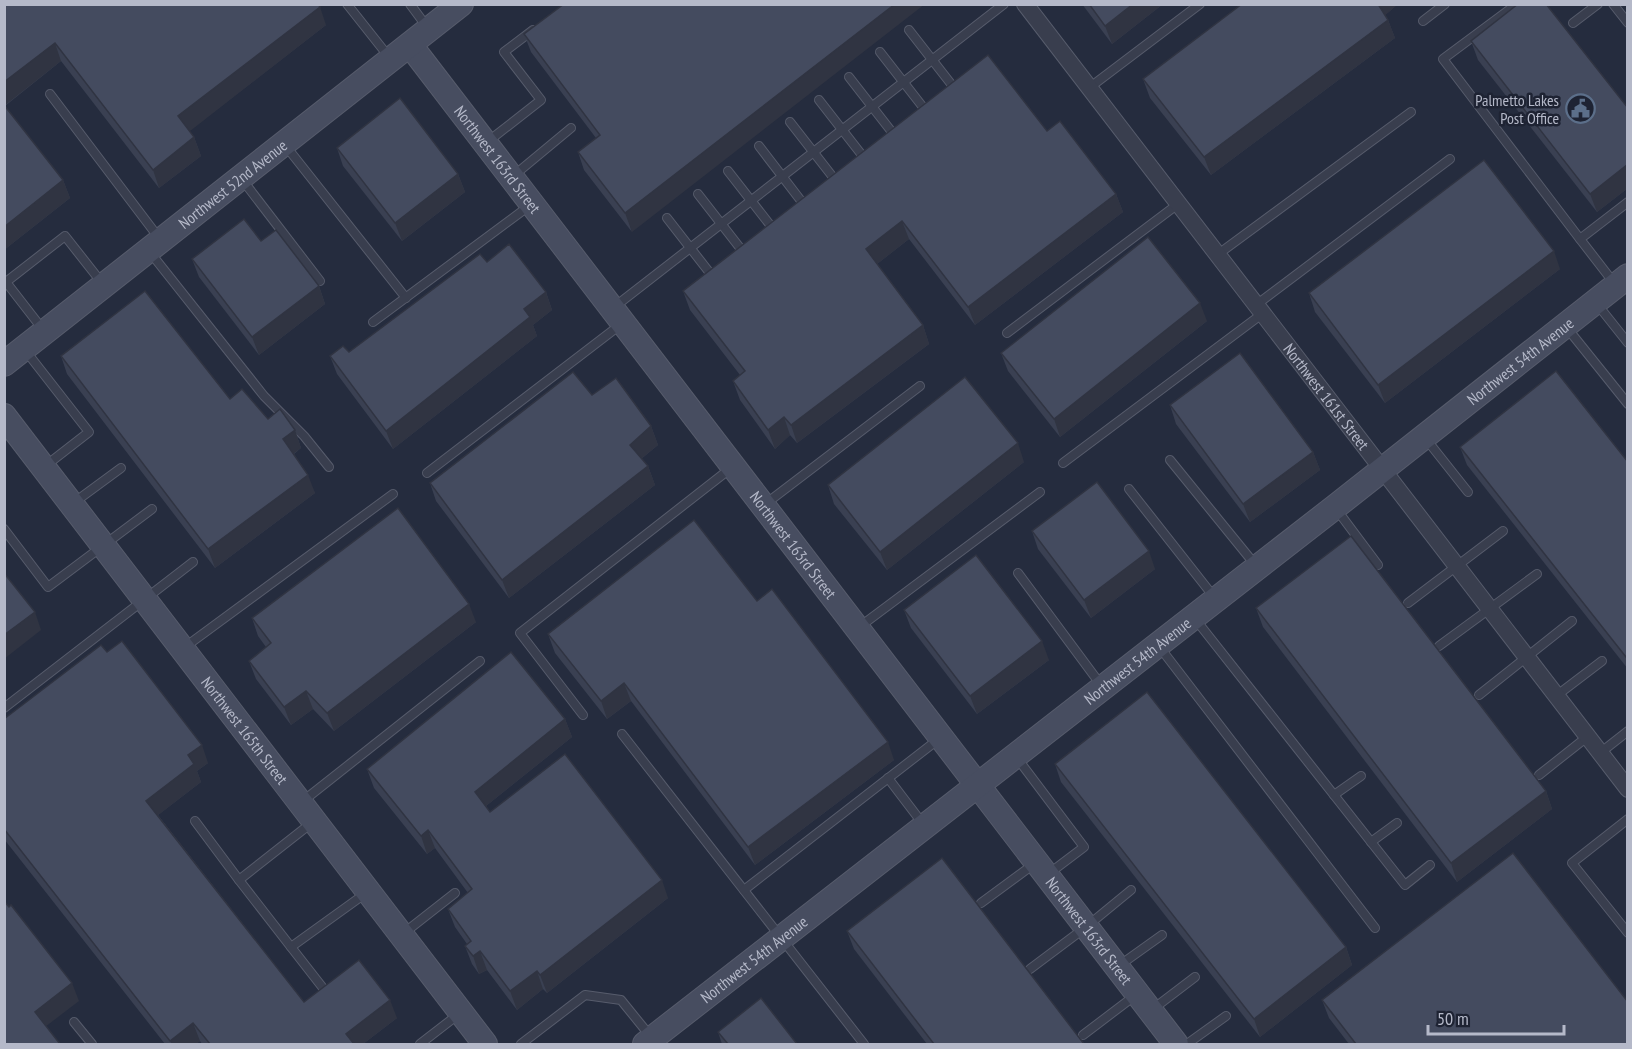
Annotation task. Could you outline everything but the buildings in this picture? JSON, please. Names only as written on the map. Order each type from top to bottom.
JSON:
[{"type":"street","name":"Northwest 52nd Avenue","points":[[4,364],[461,4]]},
{"type":"street","name":"Northwest 161st Street","points":[[1025,4],[1628,789]]},
{"type":"street","name":"Northwest 163rd Street","points":[[410,45],[1176,1044]]},
{"type":"street","name":"Northwest 54th Avenue","points":[[649,1042],[1622,280]]},
{"type":"street","name":"Northwest 165th Street","points":[[4,416],[485,1044]]},
{"type":"lane","points":[[347,4],[391,60]]},
{"type":"lane","points":[[410,4],[429,30]]},
{"type":"lane","points":[[427,473],[618,316],[690,248],[1004,4]]},
{"type":"lane","points":[[1089,88],[1200,4]]},
{"type":"lane","points":[[1423,21],[1445,4]]},
{"type":"lane","points":[[1517,4],[1443,58],[1580,239],[1622,280]]},
{"type":"lane","points":[[1573,23],[1598,4]]},
{"type":"lane","points":[[1613,4],[1628,23]]},
{"type":"lane","points":[[485,143],[541,100],[504,52],[539,25]]},
{"type":"lane","points":[[909,30],[955,89]]},
{"type":"lane","points":[[880,52],[926,111]]},
{"type":"lane","points":[[849,76],[895,136]]},
{"type":"lane","points":[[50,94],[155,246],[264,396],[304,436],[329,467]]},
{"type":"lane","points":[[819,100],[865,159]]},
{"type":"lane","points":[[1217,255],[1411,112]]},
{"type":"lane","points":[[790,122],[836,182]]},
{"type":"lane","points":[[511,177],[571,128]]},
{"type":"lane","points":[[284,144],[406,298]]},
{"type":"lane","points":[[759,146],[805,206]]},
{"type":"lane","points":[[1063,463],[1450,159]]},
{"type":"lane","points":[[728,171],[774,230]]},
{"type":"lane","points":[[241,178],[320,281]]},
{"type":"lane","points":[[698,194],[744,253]]},
{"type":"lane","points":[[1580,239],[1628,202]]},
{"type":"lane","points":[[373,322],[532,204]]},
{"type":"lane","points":[[1007,333],[1178,204]]},
{"type":"lane","points":[[667,218],[713,277]]},
{"type":"lane","points":[[45,332],[6,282],[65,236],[104,286]]},
{"type":"lane","points":[[1595,302],[1628,343]]},
{"type":"lane","points":[[1565,325],[1628,404]]},
{"type":"lane","points":[[24,349],[89,432],[44,467]]},
{"type":"lane","points":[[763,505],[920,386]]},
{"type":"lane","points":[[1424,437],[1468,492]]},
{"type":"lane","points":[[1170,460],[1257,567]]},
{"type":"lane","points":[[583,715],[520,633],[734,466]]},
{"type":"lane","points":[[72,504],[121,468]]},
{"type":"lane","points":[[1129,489],[1216,599]]},
{"type":"lane","points":[[858,628],[1040,492]]},
{"type":"lane","points":[[183,650],[393,494]]},
{"type":"lane","points":[[1335,507],[1378,565]]},
{"type":"lane","points":[[4,529],[48,587],[152,509]]},
{"type":"lane","points":[[1408,603],[1503,531]]},
{"type":"lane","points":[[4,708],[193,562]]},
{"type":"lane","points":[[1018,573],[1103,688]]},
{"type":"lane","points":[[1439,646],[1537,574]]},
{"type":"lane","points":[[1194,617],[1405,885],[1430,865]]},
{"type":"lane","points":[[1479,695],[1572,621]]},
{"type":"lane","points":[[1158,645],[1375,928]]},
{"type":"lane","points":[[239,880],[307,812],[480,661]]},
{"type":"lane","points":[[1556,697],[1602,661]]},
{"type":"lane","points":[[1599,753],[1628,731]]},
{"type":"lane","points":[[622,734],[864,1044]]},
{"type":"lane","points":[[744,890],[942,737]]},
{"type":"lane","points":[[1539,775],[1587,737]]},
{"type":"lane","points":[[981,903],[1084,847],[1016,756]]},
{"type":"lane","points":[[1334,795],[1361,776]]},
{"type":"lane","points":[[888,778],[925,827]]},
{"type":"lane","points":[[1626,928],[1572,863],[1628,819]]},
{"type":"lane","points":[[195,821],[322,988]]},
{"type":"lane","points":[[1371,842],[1396,823]]},
{"type":"lane","points":[[1030,969],[1131,890]]},
{"type":"lane","points":[[291,947],[368,891]]},
{"type":"lane","points":[[401,936],[455,893]]},
{"type":"lane","points":[[1117,967],[1162,935]]},
{"type":"lane","points":[[1083,1035],[1195,977]]},
{"type":"lane","points":[[521,1044],[585,995],[621,999],[649,1042]]},
{"type":"lane","points":[[420,1044],[460,1012]]},
{"type":"lane","points":[[1187,1044],[1226,1016]]},
{"type":"lane","points":[[74,1022],[92,1044]]},
{"type":"place","name":"Palmetto Lakes Post Office","points":[[1580,109]]}]
